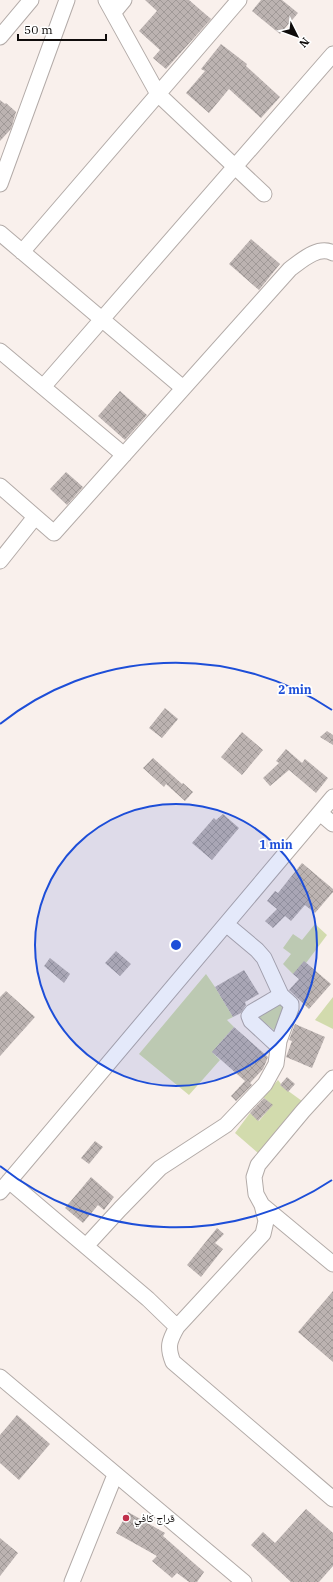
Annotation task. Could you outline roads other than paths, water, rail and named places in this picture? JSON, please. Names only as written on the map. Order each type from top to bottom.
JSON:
[{"type":"street","points":[[0,37],[31,0]]},
{"type":"street","points":[[0,184],[67,0]]},
{"type":"street","points":[[124,0],[110,6],[158,94],[264,194]]},
{"type":"street","points":[[22,252],[239,0]]},
{"type":"street","points":[[43,387],[333,54]]},
{"type":"street","points":[[0,233],[183,388]]},
{"type":"street","points":[[0,486],[54,533],[290,269],[307,256],[320,251],[333,253]]},
{"type":"street","points":[[0,351],[124,455]]},
{"type":"street","points":[[0,561],[35,517]]},
{"type":"street","points":[[177,1327],[148,1299],[86,1246],[4,1186],[333,797]]},
{"type":"street","points":[[320,813],[333,824]]},
{"type":"street","points":[[86,1246],[160,1168],[226,1125],[265,1084],[276,1064],[278,1046],[292,1008],[291,1004],[281,995],[264,958],[257,950],[226,924]]},
{"type":"street","points":[[278,1046],[251,1021],[249,1016],[252,1012],[281,995]]},
{"type":"street","points":[[333,1078],[258,1165],[254,1177],[256,1194],[262,1205],[266,1221],[263,1234],[177,1327],[171,1338],[168,1350],[173,1362],[333,1499]]},
{"type":"street","points":[[262,1205],[333,1264]]},
{"type":"street","points":[[0,1377],[244,1582]]},
{"type":"street","points":[[72,1582],[115,1475]]},
{"type":"place","name":"قراج كافي","points":[[126,1518]]}]
